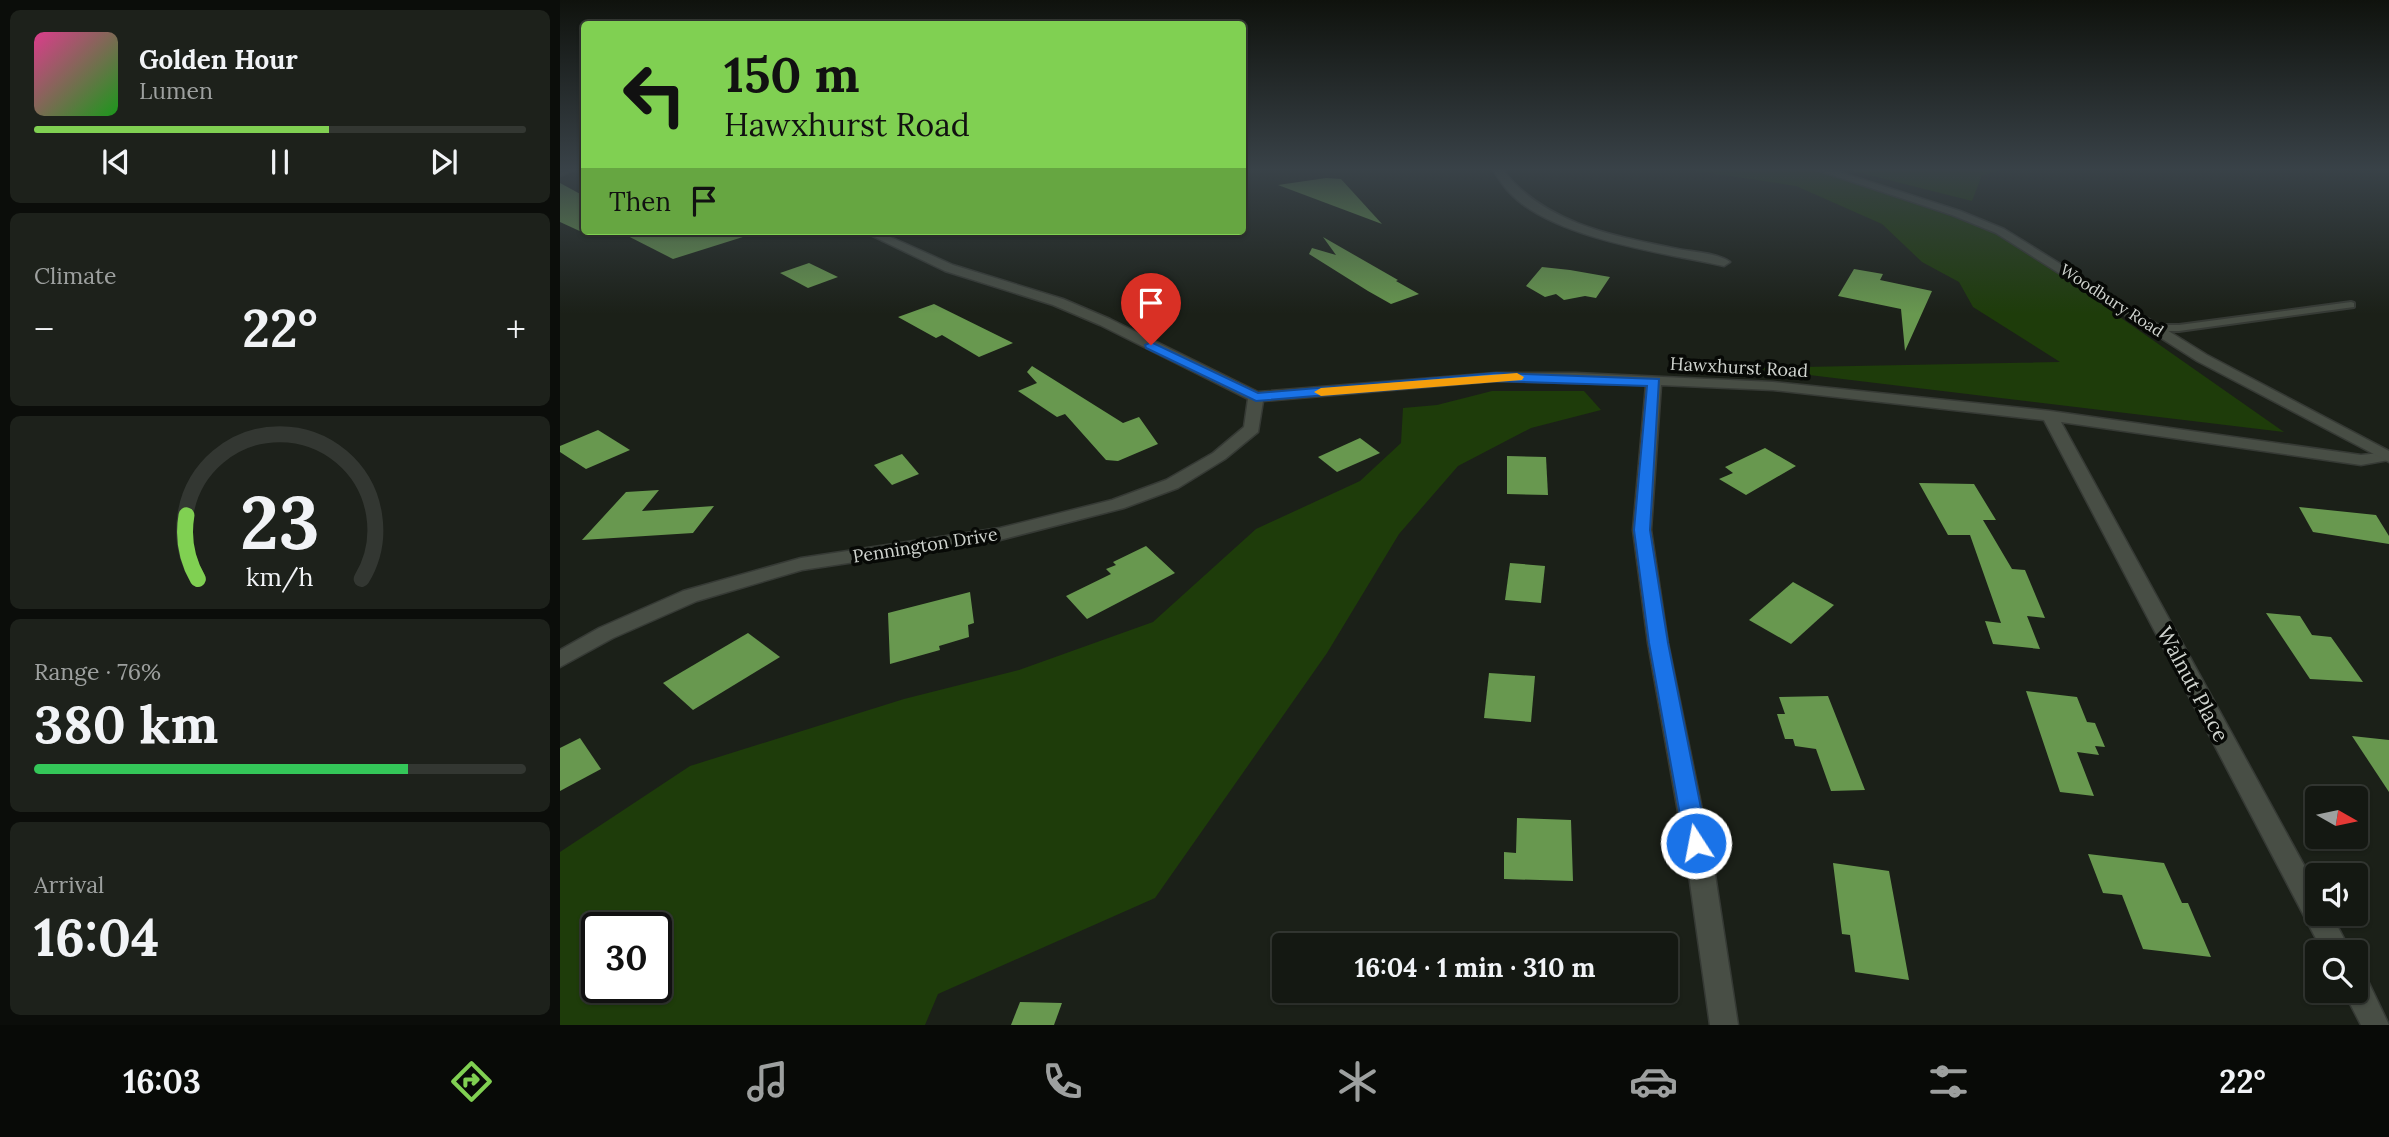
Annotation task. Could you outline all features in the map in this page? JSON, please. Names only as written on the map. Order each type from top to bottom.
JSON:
[{"type":"street","points":[[1555,218],[1594,231],[1724,262]]},
{"type":"street","name":"Woodbury Road","points":[[1968,218],[2000,231],[2202,358],[2387,456]]},
{"type":"street","points":[[877,235],[949,268],[1058,302],[1105,322],[1256,397]]},
{"type":"street","name":"Hawxhurst Road","points":[[1256,397],[1496,377],[1773,386],[2050,416],[2361,460],[2387,456]]},
{"type":"street","points":[[1654,382],[1642,530],[1658,643],[1701,867],[1724,1025]]},
{"type":"street","name":"Pennington Drive","points":[[560,659],[606,633],[690,596],[801,564],[1000,534],[1118,504],[1172,484],[1219,456],[1252,429],[1256,397]]},
{"type":"street","name":"Walnut Place","points":[[2050,416],[2331,940]]},
{"type":"street","points":[[2364,1003],[2376,1025]]},
{"type":"lane","points":[[2155,328],[2189,327],[2351,305]]},
{"type":"green space","points":[[1868,218],[1956,218],[2000,233],[2284,432],[1751,368],[2060,362],[1973,307],[1959,282],[1922,262],[1882,224]]},
{"type":"green space","points":[[1492,391],[1584,391],[1601,410],[1531,428],[1458,466],[1399,534],[1327,653],[1155,898],[938,994],[925,1025],[560,1025],[560,852],[690,766],[904,699],[1019,670],[1153,622],[1256,529],[1360,481],[1401,443],[1403,408],[1437,405]]},
{"type":"building","points":[[560,218],[581,218],[581,232],[560,222]]},
{"type":"building","points":[[1366,218],[1376,218],[1382,224]]},
{"type":"building","points":[[626,235],[746,235],[746,236],[673,259]]},
{"type":"building","points":[[1323,237],[1419,294],[1391,304],[1368,291],[1309,254],[1312,248],[1336,255]]},
{"type":"building","points":[[809,263],[838,277],[808,288],[780,273]]},
{"type":"building","points":[[1542,267],[1610,277],[1596,298],[1585,296],[1564,300],[1556,294],[1545,297],[1526,286]]},
{"type":"building","points":[[1854,269],[1883,274],[1880,280],[1932,291],[1905,351],[1901,309],[1838,296]]},
{"type":"building","points":[[934,304],[1013,343],[979,357],[942,335],[936,338],[898,317]]},
{"type":"building","points":[[1032,366],[1123,423],[1139,417],[1158,444],[1118,461],[1106,460],[1065,414],[1057,417],[1018,391],[1037,383],[1027,372]]},
{"type":"building","points":[[598,430],[630,450],[586,469],[560,452],[560,446]]},
{"type":"building","points":[[1360,438],[1380,453],[1337,472],[1318,457]]},
{"type":"building","points":[[1765,448],[1796,466],[1746,495],[1719,479],[1733,473],[1725,467]]},
{"type":"building","points":[[902,454],[919,474],[892,485],[874,465]]},
{"type":"building","points":[[1507,456],[1546,457],[1548,495],[1507,494]]},
{"type":"building","points":[[1919,483],[1974,484],[1996,520],[1983,520],[2012,569],[2025,570],[2045,618],[2027,616],[2040,649],[1993,644],[1985,621],[2001,623],[1970,535],[1948,535]]},
{"type":"building","points":[[659,490],[642,511],[714,506],[693,533],[582,540],[626,492]]},
{"type":"building","points":[[2299,507],[2376,515],[2389,536],[2389,544],[2313,532]]},
{"type":"building","points":[[1146,546],[1175,573],[1087,619],[1066,596],[1111,574],[1106,569],[1116,565],[1113,562]]},
{"type":"building","points":[[1510,563],[1545,566],[1541,603],[1505,600]]},
{"type":"building","points":[[1793,582],[1834,605],[1791,644],[1749,620]]},
{"type":"building","points":[[970,592],[974,623],[968,625],[969,637],[939,646],[940,650],[890,664],[888,613]]},
{"type":"building","points":[[2266,613],[2300,616],[2312,635],[2331,637],[2363,682],[2310,679]]},
{"type":"building","points":[[748,633],[780,657],[693,710],[663,683]]},
{"type":"building","points":[[1489,673],[1535,676],[1531,722],[1484,718]]},
{"type":"building","points":[[2026,691],[2077,697],[2087,722],[2095,723],[2105,747],[2095,746],[2099,755],[2077,752],[2094,796],[2060,792]]},
{"type":"building","points":[[1828,696],[1865,790],[1831,791],[1816,749],[1795,746],[1793,739],[1785,739],[1777,714],[1785,714],[1779,697]]},
{"type":"building","points":[[2352,736],[2389,740],[2389,792]]},
{"type":"building","points":[[580,738],[601,769],[560,791],[560,748]]},
{"type":"building","points":[[1517,818],[1571,820],[1573,881],[1504,879],[1504,852],[1516,853]]},
{"type":"building","points":[[2088,854],[2164,863],[2182,903],[2188,903],[2211,957],[2143,949],[2122,895],[2103,893]]},
{"type":"building","points":[[1833,863],[1889,871],[1909,980],[1855,972],[1850,935],[1842,934]]},
{"type":"building","points":[[1020,1002],[1062,1003],[1054,1025],[1011,1025]]},
{"type":"slow traffic","points":[[1321,392],[1517,377]]},
{"type":"route","points":[[1151,345],[1256,397],[1496,377],[1576,377],[1654,382],[1642,530],[1658,643],[1696,843]]}]
